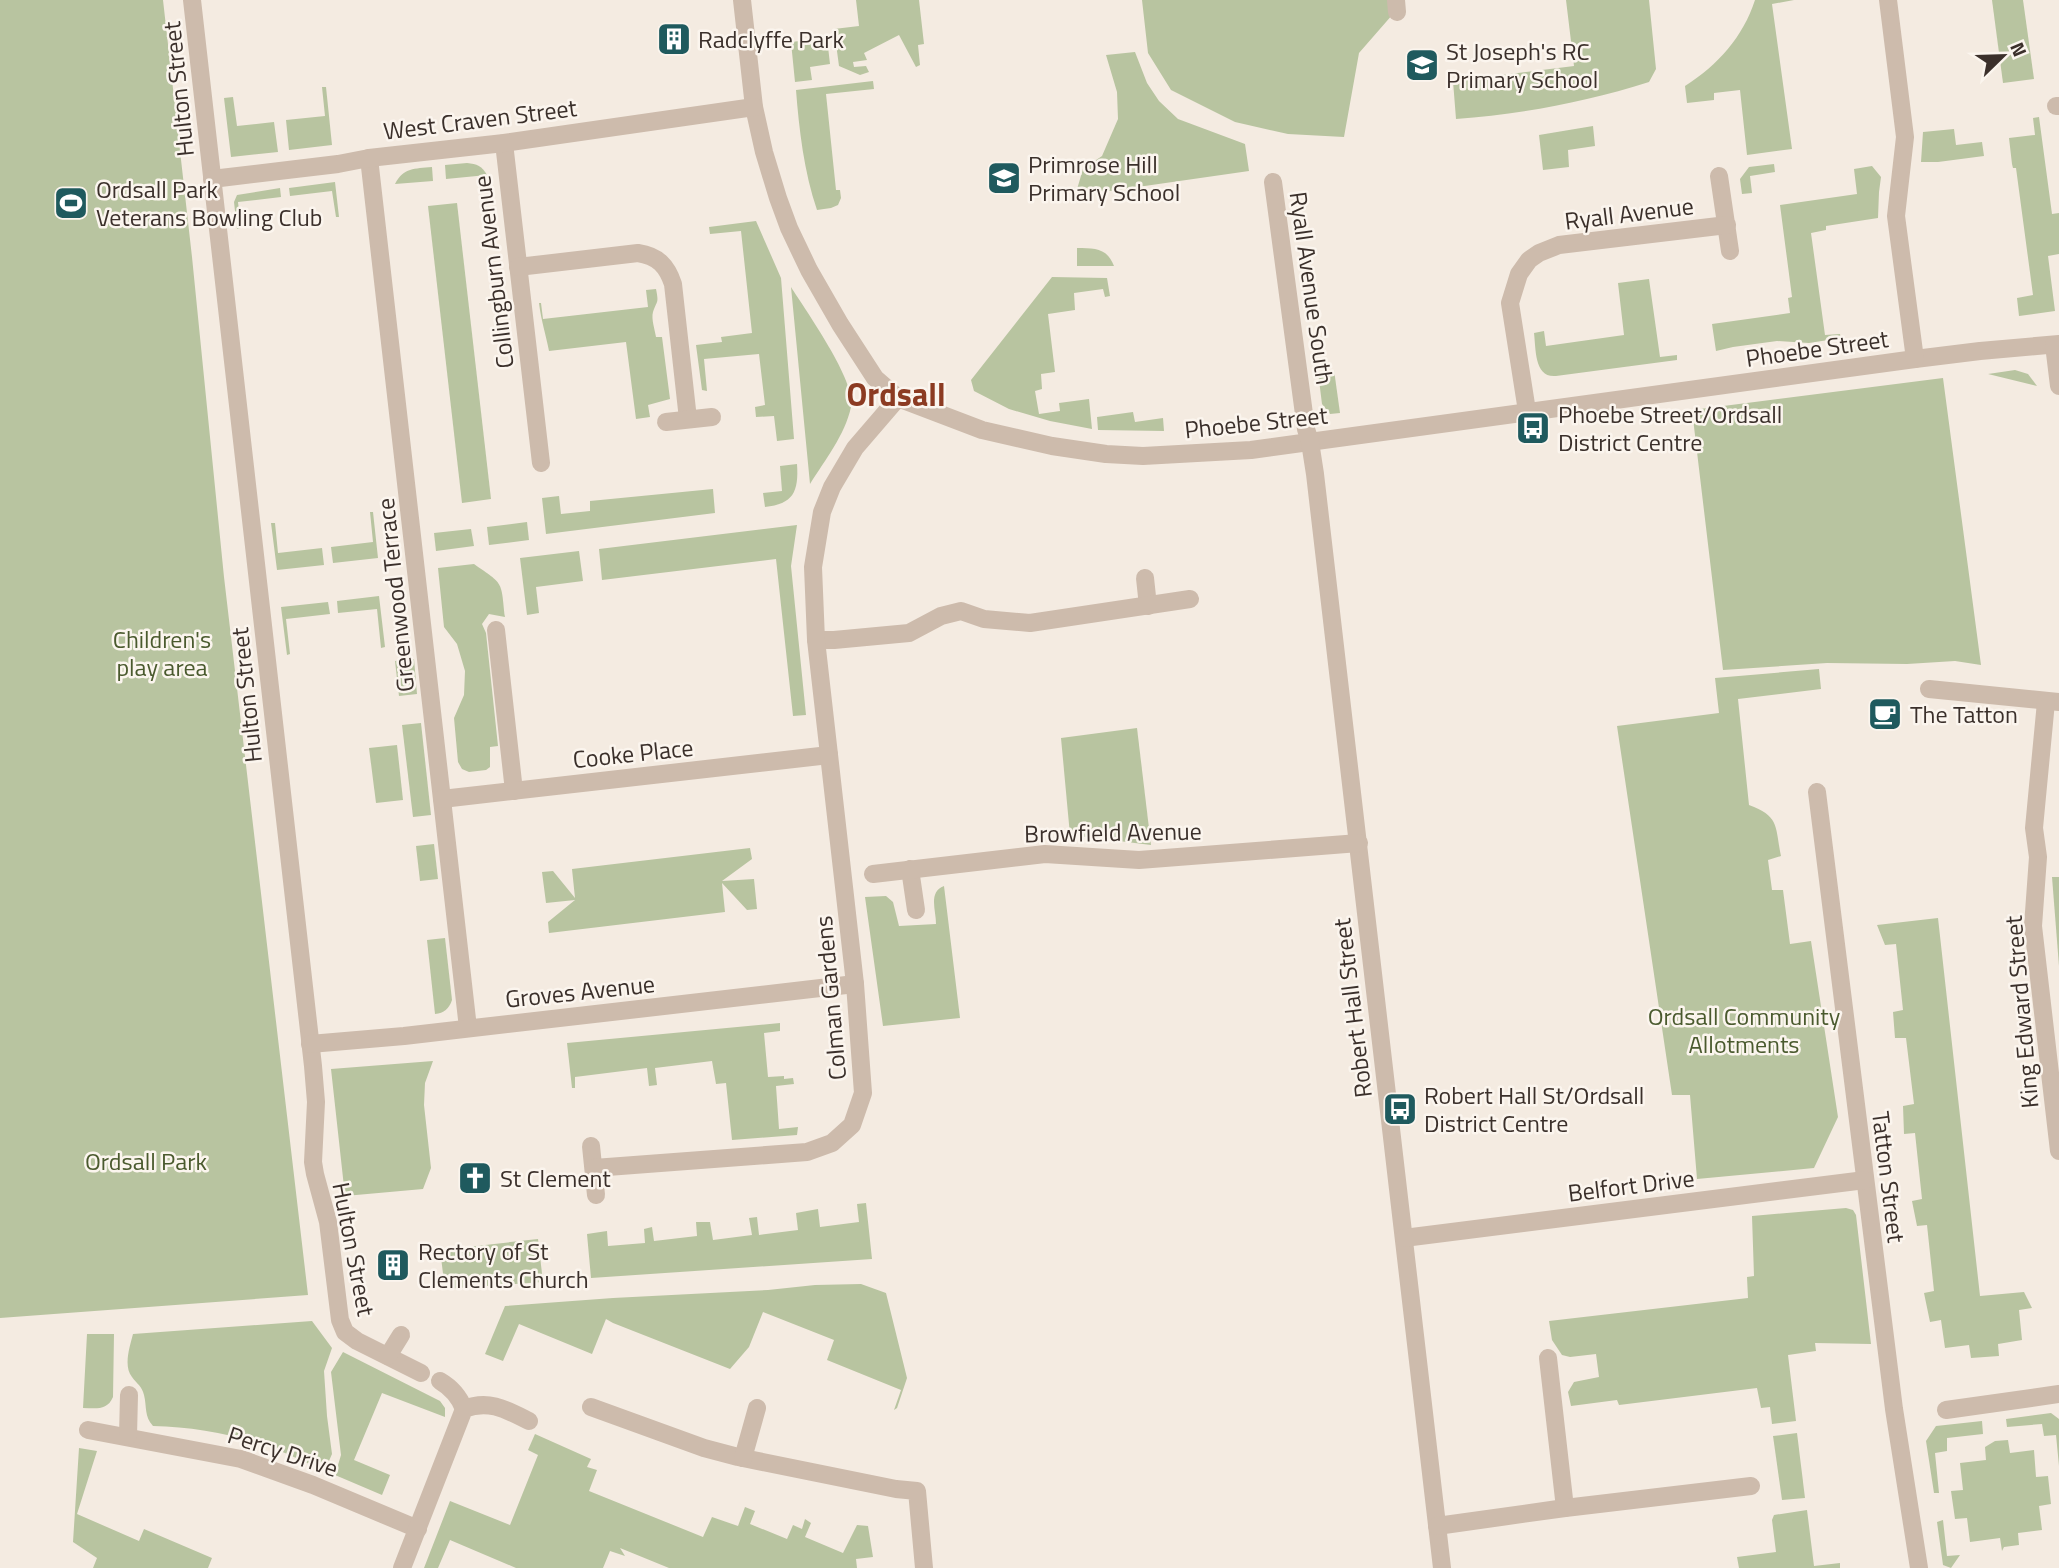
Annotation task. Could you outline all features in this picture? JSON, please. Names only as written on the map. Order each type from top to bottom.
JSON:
[{"type":"street","name":"Hulton Street","points":[[192,0],[310,1044],[316,1102],[313,1162],[315,1174],[328,1222],[340,1320],[345,1332],[357,1341],[421,1373]]},
{"type":"street","name":"Phoebe Street","points":[[742,0],[754,107],[764,152],[789,228],[809,270],[875,378],[898,398],[982,430],[1052,446],[1106,454],[1143,456],[1251,450],[1915,359],[2056,345]]},
{"type":"street","points":[[1888,0],[1905,137],[1896,216],[1915,359]]},
{"type":"street","name":"West Craven Street","points":[[212,179],[503,143],[754,107]]},
{"type":"street","name":"Collingburn Avenue","points":[[503,143],[518,267],[540,395],[541,463]]},
{"type":"street","name":"Greenwood Terrace","points":[[369,158],[468,1028]]},
{"type":"street","name":"Ryall Avenue","points":[[1719,176],[1730,251]]},
{"type":"street","name":"Ryall Avenue South","points":[[1273,182],[1304,420],[1310,442]]},
{"type":"street","name":"Ryall Avenue","points":[[1527,411],[1510,303],[1520,274],[1529,260],[1559,245],[1727,225]]},
{"type":"street","points":[[518,267],[638,253],[655,257],[663,264],[673,284],[688,419]]},
{"type":"street","points":[[2056,345],[2059,386]]},
{"type":"street","name":"Colman Gardens","points":[[594,1168],[807,1152],[832,1143],[852,1125],[863,1093],[855,984],[816,640],[813,567],[822,512],[832,487],[855,447],[898,398]]},
{"type":"street","points":[[666,422],[712,416]]},
{"type":"street","name":"Robert Hall Street","points":[[1310,442],[1442,1568]]},
{"type":"street","points":[[1145,578],[1148,606]]},
{"type":"street","points":[[816,640],[909,633],[941,616],[961,611],[984,619],[1030,623],[1191,600]]},
{"type":"street","points":[[496,630],[514,791]]},
{"type":"street","name":"King Edward Street","points":[[1929,689],[2053,702],[2034,828],[2038,857],[2033,926],[2052,1028],[2059,1151]]},
{"type":"street","name":"Cooke Place","points":[[442,799],[830,755]]},
{"type":"street","name":"Tatton Street","points":[[1817,792],[1895,1409],[1919,1568]]},
{"type":"street","name":"Browfield Avenue","points":[[873,874],[1045,854],[1139,860],[1359,843]]},
{"type":"street","points":[[911,869],[916,910]]},
{"type":"street","name":"Groves Avenue","points":[[310,1044],[404,1036],[855,984]]},
{"type":"street","points":[[592,1146],[596,1195]]},
{"type":"street","name":"Belfort Drive","points":[[1404,1238],[1865,1180]]},
{"type":"street","name":"Hulton Street","points":[[388,1356],[401,1335]]},
{"type":"street","points":[[1548,1358],[1565,1508]]},
{"type":"street","points":[[440,1381],[456,1394],[464,1409]]},
{"type":"street","points":[[1946,1410],[2059,1394]]},
{"type":"street","points":[[128,1436],[129,1395]]},
{"type":"street","points":[[402,1568],[464,1409],[476,1404],[496,1407],[529,1421]]},
{"type":"street","points":[[591,1407],[704,1448],[917,1492],[924,1568]]},
{"type":"street","points":[[743,1458],[757,1408]]},
{"type":"street","name":"Percy Drive","points":[[88,1430],[241,1459],[313,1485],[418,1529]]},
{"type":"street","points":[[1437,1526],[1751,1486]]},
{"type":"green space","name":"Ordsall Park","points":[[0,0],[163,0],[224,577],[308,1295],[0,1318]]},
{"type":"green space","points":[[856,0],[919,0],[924,44],[918,45],[920,65],[916,67],[899,35],[864,53],[867,60],[853,62],[854,67],[866,66],[869,72],[860,75],[839,66],[834,29],[859,26]]},
{"type":"green space","points":[[1142,0],[1391,0],[1393,14],[1359,53],[1344,137],[1288,134],[1235,122],[1171,90],[1148,53]]},
{"type":"green space","points":[[1566,0],[1649,0],[1656,69],[1649,82],[1554,106],[1456,119],[1453,81],[1574,66]]},
{"type":"green space","points":[[1755,0],[1794,0],[1772,4],[1792,149],[1747,155],[1740,90],[1714,93],[1714,100],[1687,103],[1685,86],[1708,69],[1728,49],[1744,26]]},
{"type":"green space","points":[[1992,0],[2023,0],[2034,79],[2003,83]]},
{"type":"green space","points":[[827,38],[830,64],[810,67],[812,80],[795,82],[791,42]]},
{"type":"green space","points":[[1135,52],[1147,83],[1159,101],[1178,119],[1245,144],[1249,171],[1075,196],[1083,169],[1102,156],[1118,119],[1117,92],[1106,55]]},
{"type":"green space","points":[[873,81],[874,89],[826,94],[836,190],[840,190],[841,198],[838,205],[817,210],[803,150],[796,90]]},
{"type":"green space","points":[[322,87],[326,87],[332,145],[289,150],[286,120],[325,116]]},
{"type":"green space","points":[[233,97],[237,126],[274,122],[278,152],[231,157],[224,98]]},
{"type":"green space","points":[[2039,117],[2052,214],[2059,213],[2059,254],[2048,256],[2055,311],[2019,316],[2017,298],[2033,295],[2016,168],[2013,168],[2012,164],[2009,138],[2035,135],[2033,118]]},
{"type":"green space","points":[[1593,126],[1595,146],[1568,150],[1569,167],[1543,170],[1539,135]]},
{"type":"green space","points":[[1954,129],[1956,145],[1982,142],[1984,156],[1921,162],[1923,132]]},
{"type":"green space","points":[[467,163],[479,166],[487,175],[446,179],[445,165]]},
{"type":"green space","points":[[1774,164],[1775,172],[1750,176],[1752,193],[1742,194],[1740,179],[1749,167]]},
{"type":"green space","points":[[1872,166],[1881,177],[1878,218],[1826,226],[1826,230],[1811,233],[1825,335],[1840,334],[1841,338],[1809,343],[1777,341],[1716,351],[1712,324],[1790,313],[1788,298],[1792,297],[1780,205],[1857,194],[1854,169]]},
{"type":"green space","points":[[432,167],[433,181],[395,184],[406,172]]},
{"type":"green space","points":[[335,182],[339,217],[336,217],[332,191],[290,196],[289,188]]},
{"type":"green space","points":[[280,188],[281,197],[238,202],[241,228],[237,229],[234,202],[237,195]]},
{"type":"green space","points":[[457,203],[491,499],[462,503],[428,206]]},
{"type":"green space","points":[[756,221],[781,278],[794,439],[777,441],[774,416],[756,417],[755,407],[765,405],[759,354],[704,359],[707,391],[702,390],[696,345],[722,342],[721,337],[752,333],[741,231],[710,234],[709,227]]},
{"type":"green space","points":[[1077,248],[1100,250],[1114,266],[1077,266]]},
{"type":"green space","points":[[1052,277],[1107,278],[1110,296],[1105,297],[1103,289],[1074,293],[1075,310],[1048,314],[1055,372],[1041,374],[1042,389],[1035,391],[1039,414],[1060,411],[1059,403],[1089,399],[1092,429],[1009,409],[974,391],[971,380]]},
{"type":"green space","points":[[1649,279],[1660,357],[1677,355],[1677,360],[1556,376],[1544,372],[1536,354],[1534,333],[1544,331],[1546,346],[1624,335],[1618,283]]},
{"type":"green space","points":[[791,287],[839,364],[851,396],[851,407],[844,427],[810,484]]},
{"type":"green space","points":[[656,289],[653,321],[656,337],[662,337],[670,399],[648,405],[650,417],[636,419],[626,342],[549,351],[539,303],[543,319],[648,307],[646,290]]},
{"type":"green space","points":[[1334,370],[1340,413],[1330,414],[1322,404],[1318,372]]},
{"type":"green space","points":[[2015,370],[2028,374],[2037,386],[1988,374]]},
{"type":"green space","points":[[1943,378],[1981,665],[1955,661],[1907,664],[1827,663],[1723,670],[1692,410]]},
{"type":"green space","points":[[1133,412],[1135,422],[1163,418],[1164,431],[1098,430],[1097,417]]},
{"type":"green space","points":[[797,464],[797,482],[792,495],[782,503],[765,507],[763,493],[782,491],[780,466]]},
{"type":"green space","points":[[713,489],[715,513],[546,534],[542,498],[559,496],[561,514],[590,511],[590,501]]},
{"type":"green space","points":[[370,512],[373,512],[378,558],[333,563],[331,547],[373,542]]},
{"type":"green space","points":[[527,522],[529,540],[489,545],[487,527]]},
{"type":"green space","points":[[271,523],[275,523],[278,553],[322,548],[324,565],[277,570]]},
{"type":"green space","points":[[797,525],[791,566],[806,715],[793,716],[776,559],[602,580],[599,549]]},
{"type":"green space","points":[[471,529],[474,546],[436,551],[434,533]]},
{"type":"green space","points":[[579,551],[583,581],[536,587],[539,613],[527,615],[520,558]]},
{"type":"green space","points":[[474,564],[499,584],[505,617],[489,614],[482,624],[486,633],[498,746],[490,747],[490,767],[469,772],[462,769],[458,762],[454,718],[464,695],[465,671],[457,644],[444,627],[438,568]]},
{"type":"green space","points":[[379,596],[385,647],[381,648],[377,609],[338,613],[337,601]]},
{"type":"green space","points":[[328,602],[330,614],[286,619],[290,654],[287,655],[281,607]]},
{"type":"green space","points":[[414,659],[417,694],[399,696],[395,661]]},
{"type":"green space","name":"Ordsall Community Allotments","points":[[1819,669],[1821,689],[1738,699],[1749,805],[1771,818],[1778,837],[1781,856],[1768,860],[1772,890],[1783,890],[1790,944],[1811,941],[1838,1117],[1814,1168],[1697,1179],[1690,1095],[1672,1095],[1617,726],[1719,713],[1715,678]]},
{"type":"green space","points":[[421,723],[431,815],[413,817],[402,725]]},
{"type":"green space","points":[[1137,728],[1151,845],[1070,835],[1061,738]]},
{"type":"green space","points":[[397,745],[403,800],[376,803],[369,748]]},
{"type":"green space","points":[[434,844],[438,879],[420,881],[416,846]]},
{"type":"green space","points":[[750,848],[752,859],[722,881],[754,879],[757,909],[747,910],[722,883],[725,912],[549,933],[548,922],[575,900],[546,903],[542,872],[553,871],[575,898],[572,869]]},
{"type":"green space","points":[[2052,877],[2059,877],[2059,966]]},
{"type":"green space","points":[[944,886],[960,1018],[883,1026],[865,897],[886,896],[893,902],[899,926],[936,924],[934,897]]},
{"type":"green space","points":[[1938,918],[1980,1296],[2024,1292],[2032,1308],[2019,1310],[2022,1340],[1998,1344],[1999,1356],[1971,1358],[1969,1345],[1945,1348],[1941,1320],[1930,1322],[1924,1293],[1934,1291],[1927,1225],[1917,1226],[1912,1201],[1922,1199],[1915,1133],[1904,1134],[1903,1106],[1914,1104],[1906,1038],[1895,1038],[1893,1012],[1903,1010],[1896,944],[1885,945],[1877,925]]},
{"type":"green space","points":[[445,938],[452,1000],[446,1010],[435,1014],[427,940]]},
{"type":"green space","points":[[780,1023],[780,1031],[764,1033],[768,1077],[793,1078],[794,1084],[776,1086],[779,1129],[798,1127],[797,1135],[732,1140],[726,1083],[716,1084],[712,1061],[655,1068],[657,1085],[649,1086],[647,1068],[575,1077],[575,1088],[572,1088],[567,1043]]},
{"type":"green space","points":[[433,1061],[425,1083],[424,1105],[431,1168],[423,1189],[345,1196],[331,1069]]},
{"type":"green space","points":[[866,1203],[872,1259],[591,1278],[587,1234],[607,1231],[608,1246],[645,1243],[644,1229],[652,1227],[654,1241],[697,1236],[696,1222],[710,1222],[713,1240],[752,1235],[749,1218],[757,1217],[759,1235],[798,1230],[796,1213],[818,1209],[820,1227],[859,1222],[857,1204]]},
{"type":"green space","points":[[1846,1208],[1853,1210],[1856,1215],[1871,1344],[1815,1343],[1816,1351],[1788,1355],[1796,1421],[1772,1424],[1770,1407],[1761,1408],[1757,1388],[1619,1405],[1617,1400],[1571,1406],[1568,1392],[1574,1382],[1599,1377],[1596,1354],[1570,1357],[1562,1355],[1552,1340],[1549,1321],[1748,1298],[1747,1277],[1754,1276],[1752,1216]]},
{"type":"green space","points":[[538,1239],[543,1282],[445,1289],[440,1250]]},
{"type":"green space","points":[[861,1284],[886,1293],[907,1378],[894,1410],[901,1390],[827,1360],[834,1340],[763,1312],[749,1347],[730,1369],[606,1319],[592,1354],[519,1324],[503,1361],[485,1354],[505,1306]]},
{"type":"green space","points":[[312,1321],[332,1348],[324,1371],[332,1454],[325,1470],[249,1440],[202,1430],[153,1426],[150,1422],[141,1387],[128,1367],[133,1334]]},
{"type":"green space","points":[[87,1334],[114,1334],[113,1397],[108,1405],[101,1408],[83,1408]]},
{"type":"green space","points":[[343,1352],[440,1401],[445,1408],[445,1417],[382,1393],[354,1460],[390,1475],[382,1495],[335,1475],[341,1455],[331,1372]]},
{"type":"green space","points":[[2051,1413],[2059,1419],[2059,1466],[2056,1435],[2044,1436],[2042,1424],[2007,1427],[2006,1419]]},
{"type":"green space","points":[[1982,1421],[1983,1434],[1947,1438],[1947,1451],[1935,1453],[1939,1493],[1934,1493],[1926,1441],[1936,1426]]},
{"type":"green space","points":[[1797,1433],[1805,1498],[1782,1500],[1773,1436]]},
{"type":"green space","points":[[535,1434],[591,1459],[587,1467],[597,1470],[589,1491],[703,1537],[712,1517],[738,1526],[745,1507],[755,1511],[750,1524],[787,1539],[793,1525],[802,1529],[805,1519],[811,1523],[805,1537],[843,1553],[857,1525],[868,1526],[873,1557],[856,1559],[857,1568],[669,1568],[620,1548],[625,1556],[610,1551],[603,1568],[516,1568],[450,1540],[438,1568],[424,1568],[450,1501],[510,1525],[538,1455],[528,1450]]},
{"type":"green space","points":[[2008,1440],[2010,1453],[2034,1450],[2036,1477],[2048,1476],[2051,1504],[2039,1506],[2042,1530],[2018,1533],[2019,1545],[2004,1547],[2002,1551],[2000,1538],[1970,1542],[1967,1518],[1955,1519],[1951,1491],[1963,1490],[1960,1463],[1986,1460],[1985,1447],[1995,1441]]},
{"type":"green space","points":[[79,1448],[97,1451],[77,1514],[139,1541],[144,1529],[212,1558],[208,1568],[93,1568],[97,1558],[73,1542]]},
{"type":"green space","points":[[1807,1510],[1814,1566],[1840,1563],[1840,1568],[1739,1568],[1737,1557],[1776,1552],[1772,1520],[1774,1515]]},
{"type":"green space","points":[[1943,1520],[1947,1556],[1960,1555],[1951,1568],[1943,1565],[1937,1522]]},
{"type":"place","name":"Radclyffe Park","points":[[674,39]]},
{"type":"place","name":"St Joseph's RC Primary School","points":[[1422,65]]},
{"type":"place","name":"Primrose Hill Primary School","points":[[1004,178]]},
{"type":"place","name":"Ordsall Park Veterans Bowling Club","points":[[71,203]]},
{"type":"place","name":"Phoebe Street/Ordsall District Centre","points":[[1533,428]]},
{"type":"place","name":"The Tatton","points":[[1885,714]]},
{"type":"place","name":"Robert Hall St/Ordsall District Centre","points":[[1400,1109]]},
{"type":"place","name":"St Clement","points":[[475,1178]]},
{"type":"place","name":"Rectory of St Clements Church","points":[[393,1265]]},
{"type":"district","name":"Ordsall","points":[[896,394]]},
{"type":"park label","name":"Children's play area","points":[[162,653]]}]
